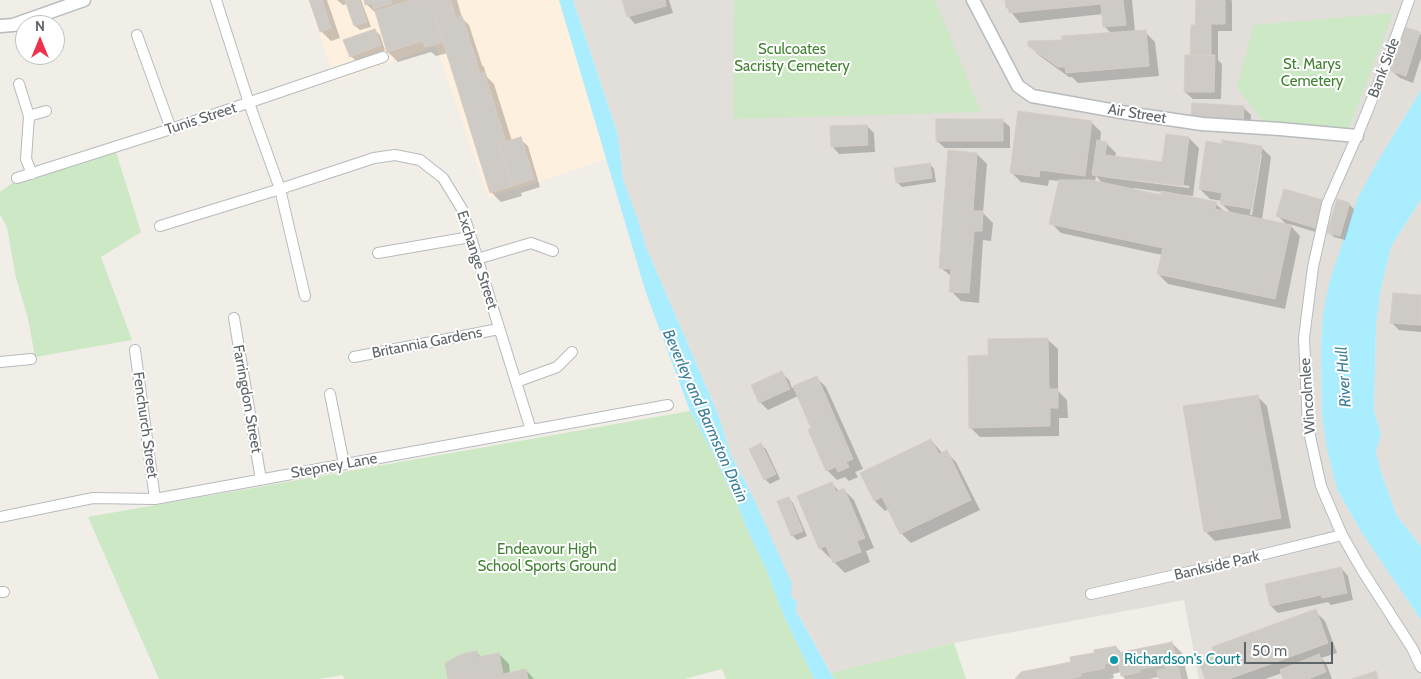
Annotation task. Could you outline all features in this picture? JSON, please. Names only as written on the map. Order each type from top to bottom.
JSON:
[{"type":"street","points":[[0,26],[13,24],[84,0]]},
{"type":"street","points":[[216,0],[249,103],[280,189],[305,296]]},
{"type":"street","name":"Air Street","points":[[973,0],[1018,86],[1032,96],[1202,124],[1358,136]]},
{"type":"street","name":"Bank Side","points":[[1358,136],[1409,0]]},
{"type":"street","points":[[137,35],[171,130]]},
{"type":"street","name":"Tunis Street","points":[[17,178],[171,130],[383,57]]},
{"type":"street","points":[[19,84],[29,116],[26,159],[32,174]]},
{"type":"street","points":[[29,116],[46,111]]},
{"type":"street","name":"Wincolmlee","points":[[1358,136],[1327,204],[1313,267],[1304,338],[1308,427],[1321,486],[1342,535],[1412,648],[1421,667]]},
{"type":"street","name":"Exchange Street","points":[[160,226],[374,158],[395,155],[420,160],[442,178],[462,209],[531,430]]},
{"type":"street","points":[[378,253],[470,237]]},
{"type":"street","points":[[477,259],[531,243],[553,251]]},
{"type":"street","name":"Farringdon Street","points":[[234,318],[261,480]]},
{"type":"street","name":"Britannia Gardens","points":[[354,357],[499,329]]},
{"type":"street","name":"Fenchurch Street","points":[[135,350],[155,498]]},
{"type":"street","points":[[516,382],[557,367],[572,352]]},
{"type":"street","points":[[0,362],[31,359]]},
{"type":"street","points":[[330,394],[344,464]]},
{"type":"street","name":"Stepney Lane","points":[[0,517],[93,498],[155,498],[668,405]]},
{"type":"street","name":"Bankside Park","points":[[1091,594],[1342,535]]},
{"type":"shaded area","points":[[307,0],[559,0],[606,159],[488,197],[436,46],[336,81]]},
{"type":"shaded area","points":[[573,0],[1421,0],[1421,90],[1379,159],[1323,313],[1321,348],[1322,415],[1337,489],[1360,530],[1421,620],[1421,679],[1199,679],[1184,600],[954,643],[831,673],[796,611],[797,601],[791,596],[791,584],[753,497],[731,455],[718,414],[646,247],[623,179],[618,135]]},
{"type":"shaded area","points":[[1421,199],[1421,546],[1397,516],[1381,472],[1376,452],[1381,434],[1374,411],[1376,325],[1380,293],[1391,247]]},
{"type":"green space","name":"Sculcoates Sacristy Cemetery","points":[[734,0],[935,0],[981,112],[733,119]]},
{"type":"green space","name":"St. Marys Cemetery","points":[[1393,13],[1348,130],[1265,124],[1237,87],[1254,25]]},
{"type":"green space","points":[[115,149],[141,232],[101,257],[132,340],[35,357],[28,318],[16,278],[7,228],[0,214],[0,192],[15,181]]},
{"type":"green space","name":"Endeavour High School Sports Ground","points":[[690,411],[737,503],[767,571],[783,614],[814,679],[726,679],[722,669],[684,679],[344,679],[343,675],[318,679],[159,679],[88,517]]},
{"type":"green space","points":[[954,643],[966,679],[834,679],[831,673]]},
{"type":"water","name":"Beverley and Barmston Drain","points":[[559,0],[573,0],[618,135],[623,179],[646,247],[718,414],[731,455],[753,497],[792,584],[791,596],[797,601],[796,611],[834,679],[814,679],[783,614],[767,571],[737,503],[690,411],[646,293]]},
{"type":"water","name":"River Hull","points":[[1421,90],[1421,199],[1391,247],[1380,293],[1376,325],[1374,411],[1381,434],[1376,452],[1381,472],[1397,516],[1421,546],[1421,620],[1360,530],[1337,489],[1327,449],[1322,415],[1321,348],[1323,313],[1330,280],[1358,197]]},
{"type":"building","points":[[309,0],[322,0],[331,28],[320,32]]},
{"type":"building","points":[[345,0],[359,0],[367,22],[354,26]]},
{"type":"building","points":[[364,0],[390,0],[392,3],[374,9],[372,3],[365,5]]},
{"type":"building","points":[[411,0],[451,0],[453,8],[434,14],[443,42],[425,47],[423,41],[387,52],[375,11]]},
{"type":"building","points":[[622,0],[665,0],[666,6],[627,17]]},
{"type":"building","points":[[1005,0],[1123,0],[1126,25],[1103,27],[1101,4],[1009,13]]},
{"type":"building","points":[[1196,0],[1225,0],[1225,24],[1211,24],[1211,55],[1190,55],[1191,25],[1195,25]]},
{"type":"building","points":[[453,8],[456,18],[462,16],[475,56],[450,64],[434,14]]},
{"type":"building","points":[[1405,27],[1420,32],[1406,76],[1391,71]]},
{"type":"building","points":[[375,29],[381,45],[350,57],[343,40]]},
{"type":"building","points":[[1146,30],[1149,66],[1066,73],[1065,67],[1058,67],[1028,46],[1028,41],[1062,40],[1062,36]]},
{"type":"building","points":[[1185,55],[1215,55],[1214,92],[1184,92]]},
{"type":"building","points":[[475,56],[480,74],[484,72],[506,142],[499,144],[512,186],[490,193],[450,64]]},
{"type":"building","points":[[1192,103],[1244,106],[1243,124],[1191,120]]},
{"type":"building","points":[[1018,111],[1092,121],[1085,176],[1040,170],[1039,177],[1010,173]]},
{"type":"building","points":[[936,119],[1003,119],[1003,141],[936,141]]},
{"type":"building","points":[[867,125],[868,145],[831,147],[830,126]]},
{"type":"building","points":[[1166,134],[1189,137],[1183,186],[1092,175],[1097,140],[1107,142],[1105,155],[1162,162]]},
{"type":"building","points":[[521,137],[534,179],[512,186],[499,144]]},
{"type":"building","points":[[1222,140],[1262,146],[1252,209],[1220,204],[1222,193],[1199,189],[1206,141],[1222,144]]},
{"type":"building","points":[[948,150],[977,153],[973,211],[983,211],[982,231],[974,231],[969,293],[949,292],[951,269],[939,268]]},
{"type":"building","points":[[930,163],[932,178],[896,183],[894,168]]},
{"type":"building","points":[[1059,180],[1091,180],[1161,195],[1161,191],[1217,202],[1215,209],[1291,225],[1275,299],[1157,274],[1163,248],[1049,224]]},
{"type":"building","points":[[1284,189],[1323,200],[1315,228],[1276,216]]},
{"type":"building","points":[[1337,199],[1350,203],[1340,236],[1327,233]]},
{"type":"building","points":[[1393,293],[1421,295],[1421,325],[1390,323]]},
{"type":"building","points":[[1048,338],[1049,389],[1058,389],[1058,408],[1050,408],[1050,426],[969,428],[968,356],[988,355],[988,339]]},
{"type":"building","points":[[782,371],[790,389],[759,403],[751,385]]},
{"type":"building","points":[[817,376],[853,459],[846,462],[849,467],[838,472],[836,467],[826,471],[808,430],[811,428],[793,386]]},
{"type":"building","points":[[1258,395],[1281,518],[1204,532],[1183,406]]},
{"type":"building","points":[[931,439],[939,454],[947,450],[971,500],[900,534],[882,497],[874,501],[860,473]]},
{"type":"building","points":[[761,443],[776,474],[764,480],[749,449]]},
{"type":"building","points":[[832,482],[836,492],[844,488],[865,538],[857,541],[861,552],[833,563],[826,546],[819,549],[797,496]]},
{"type":"building","points":[[789,497],[803,531],[791,536],[777,501]]},
{"type":"building","points":[[1341,567],[1347,593],[1322,598],[1321,595],[1270,606],[1265,584]]},
{"type":"building","points":[[1316,609],[1328,643],[1229,679],[1205,679],[1199,662],[1215,655],[1212,647]]},
{"type":"building","name":"Richardson's Court","points":[[1172,642],[1181,679],[1159,679],[1157,671],[1165,669],[1164,661],[1160,660],[1156,661],[1157,666],[1139,669],[1140,672],[1121,676],[1118,661],[1104,664],[1105,668],[1080,673],[1081,676],[1067,679],[1015,679],[1021,672],[1071,662],[1070,657],[1094,653],[1094,650],[1116,646],[1118,653]]},
{"type":"building","points":[[477,651],[478,657],[499,653],[503,674],[526,669],[528,679],[448,679],[445,663],[462,654]]},
{"type":"building","points":[[1319,654],[1326,672],[1308,679],[1283,679],[1280,670]]},
{"type":"building","points":[[1376,671],[1378,679],[1352,679]]},
{"type":"place","name":"Richardson's Court","points":[[1114,660]]}]
